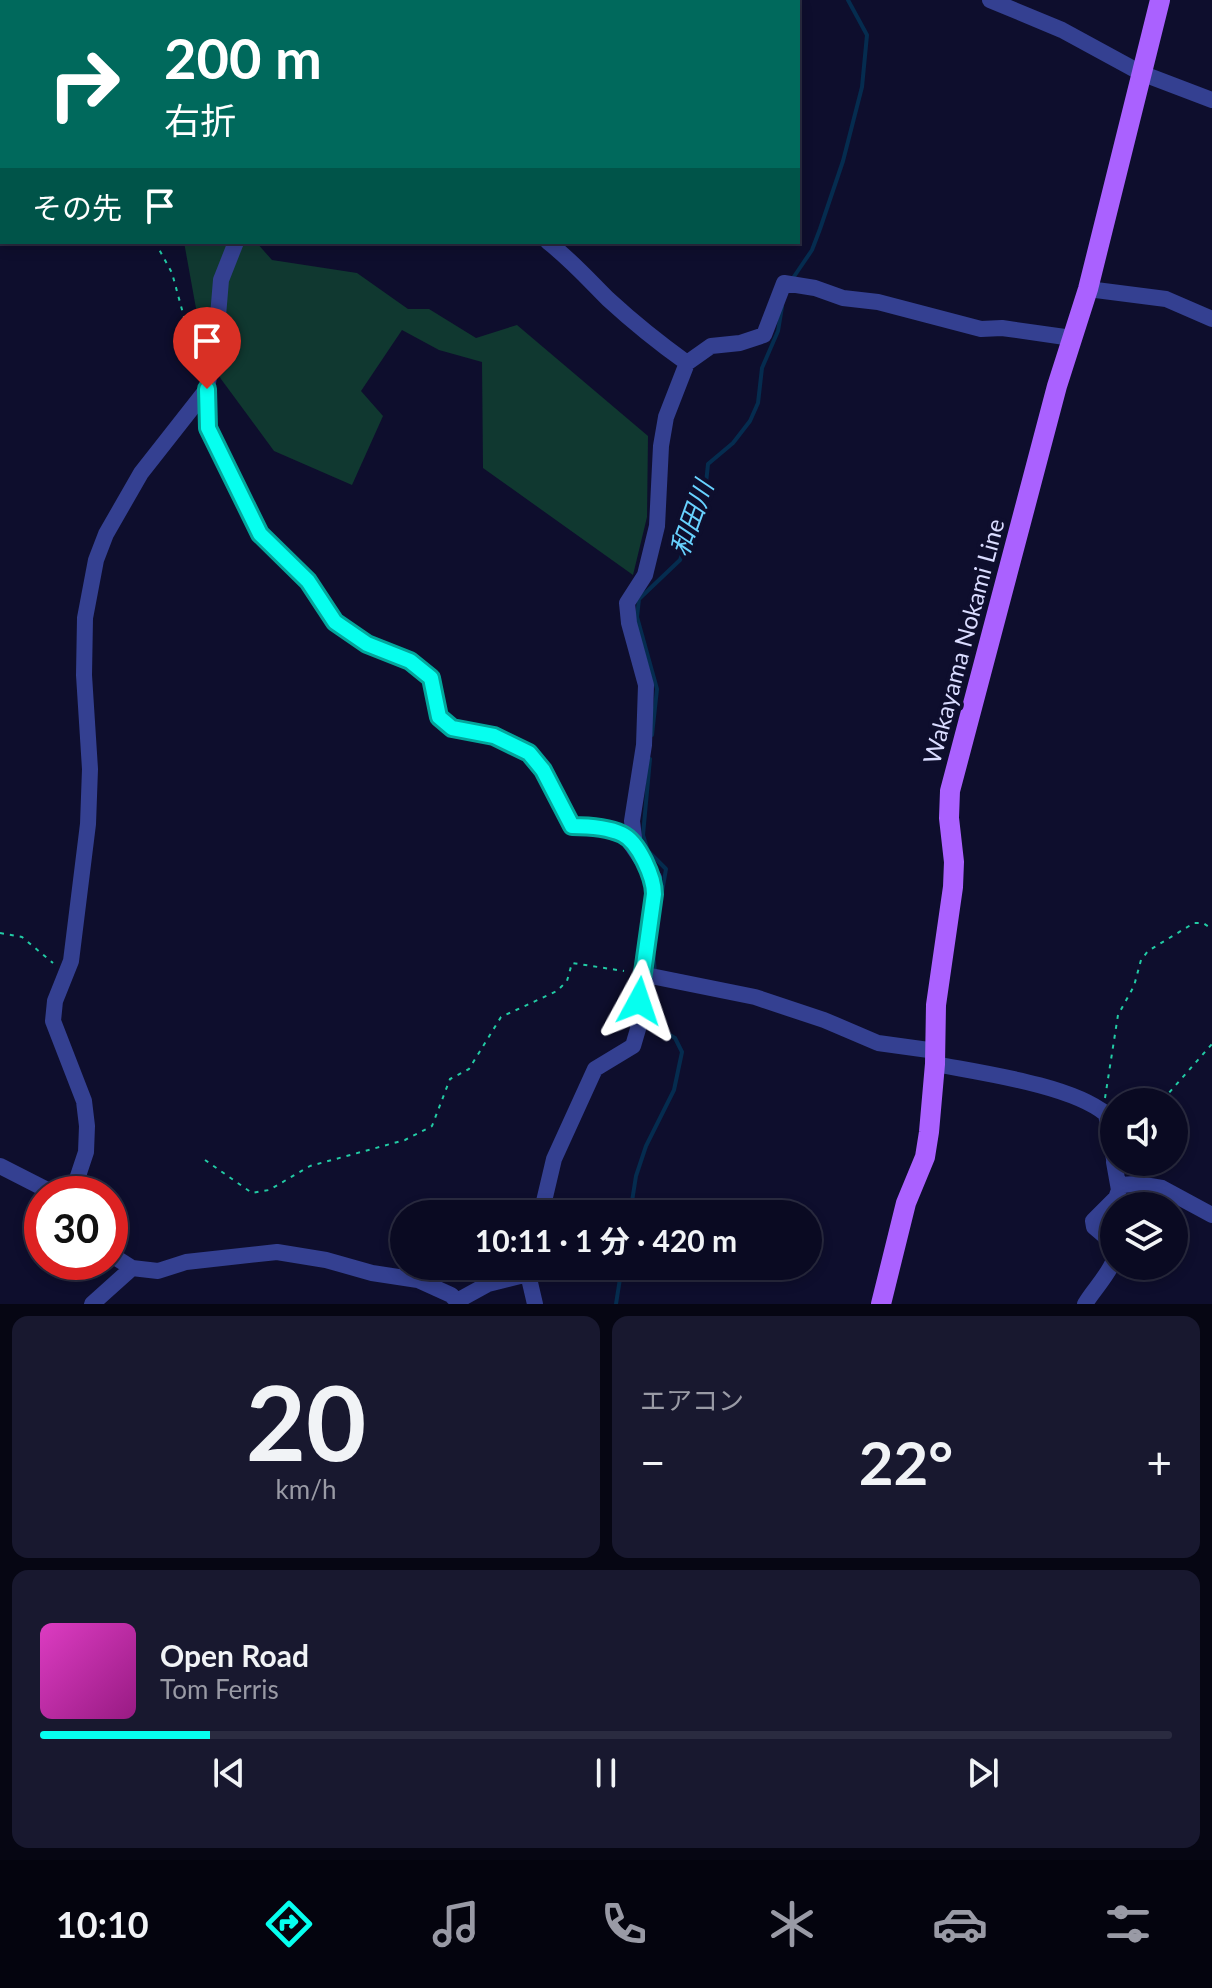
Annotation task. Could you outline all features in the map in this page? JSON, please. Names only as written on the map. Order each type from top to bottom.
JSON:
[{"type":"main road","name":"Wakayama Nokami Line","points":[[881,1304],[909,1192],[925,1157],[935,1058],[936,1005],[954,875],[950,791],[1057,386],[1088,289],[1160,0]]},
{"type":"street","points":[[990,0],[1062,30],[1141,73],[1212,100]]},
{"type":"street","points":[[235,244],[221,280],[207,389],[208,428],[260,534],[308,581],[335,622],[367,644],[410,661],[431,678],[439,717],[452,728],[494,736],[529,753],[543,770],[572,826],[591,826],[625,835],[654,878],[641,974],[638,1029],[633,1046],[595,1069],[554,1159],[544,1200]]},
{"type":"street","points":[[551,244],[574,262],[617,307],[687,363]]},
{"type":"street","points":[[635,848],[632,821],[644,745],[646,685],[629,623],[627,603],[645,575],[657,526],[661,446],[666,417],[687,363],[711,346],[740,343],[764,335],[784,283],[815,288],[843,298],[878,302],[981,329],[1002,328],[1072,338]]},
{"type":"street","points":[[1088,289],[1166,299],[1212,319]]},
{"type":"street","points":[[78,1176],[86,1152],[84,1101],[53,1021],[55,1001],[71,961],[88,824],[90,769],[84,688],[85,618],[96,560],[106,534],[141,473],[207,389]]},
{"type":"street","points":[[641,974],[755,997],[824,1020],[878,1043],[1039,1085],[1100,1109]]},
{"type":"street","points":[[0,1166],[24,1178]]},
{"type":"street","points":[[1116,1176],[1117,1192]]},
{"type":"street","points":[[1118,1185],[1162,1188],[1212,1215]]},
{"type":"street","points":[[1100,1214],[1093,1221],[1100,1232]]},
{"type":"street","points":[[128,1265],[158,1271],[186,1262],[277,1252],[418,1280],[451,1295],[457,1303],[500,1280]]},
{"type":"street","points":[[92,1304],[132,1268]]},
{"type":"street","points":[[531,1280],[535,1304]]},
{"type":"street","points":[[1085,1304],[1102,1280]]},
{"type":"path","points":[[156,244],[172,273],[185,326],[207,389]]},
{"type":"path","points":[[1107,1088],[1118,1015],[1134,986],[1141,960],[1148,951],[1194,923],[1203,923],[1212,929]]},
{"type":"path","points":[[0,933],[22,937],[67,974]]},
{"type":"path","points":[[205,1160],[252,1193],[269,1190],[310,1166],[405,1140],[432,1126],[450,1079],[469,1069],[501,1017],[557,991],[567,981],[572,963],[641,974]]},
{"type":"path","points":[[1173,1088],[1212,1044]]},
{"type":"green space","points":[[184,244],[258,244],[272,260],[357,273],[408,309],[429,309],[476,338],[517,325],[648,436],[647,517],[633,575],[483,468],[482,362],[439,350],[402,330],[361,391],[383,416],[352,485],[274,451],[221,379],[203,347]]},
{"type":"waterway","name":"和田川","points":[[791,281],[812,250],[820,229],[843,161],[862,87],[867,35],[848,0]]},
{"type":"waterway","name":"和田川","points":[[652,735],[657,689],[637,617],[639,599],[680,560],[705,493],[708,464],[733,443],[750,421],[758,403],[762,368],[778,331],[782,307]]},
{"type":"waterway","name":"和田川","points":[[650,759],[643,835],[648,851],[666,869],[661,898]]},
{"type":"waterway","name":"和田川","points":[[655,938],[655,973]]},
{"type":"waterway","name":"和田川","points":[[646,999],[652,981]]},
{"type":"waterway","name":"和田川","points":[[632,1200],[646,1146],[674,1090],[682,1052],[675,1038],[648,1022],[646,1015]]},
{"type":"waterway","name":"和田川","points":[[616,1304],[620,1280]]},
{"type":"route","points":[[207,389],[208,428],[260,534],[308,581],[335,622],[367,644],[410,661],[431,678],[439,717],[452,728],[494,736],[529,753],[543,770],[572,826],[591,826],[625,835],[635,848],[654,878],[639,1001]]}]
